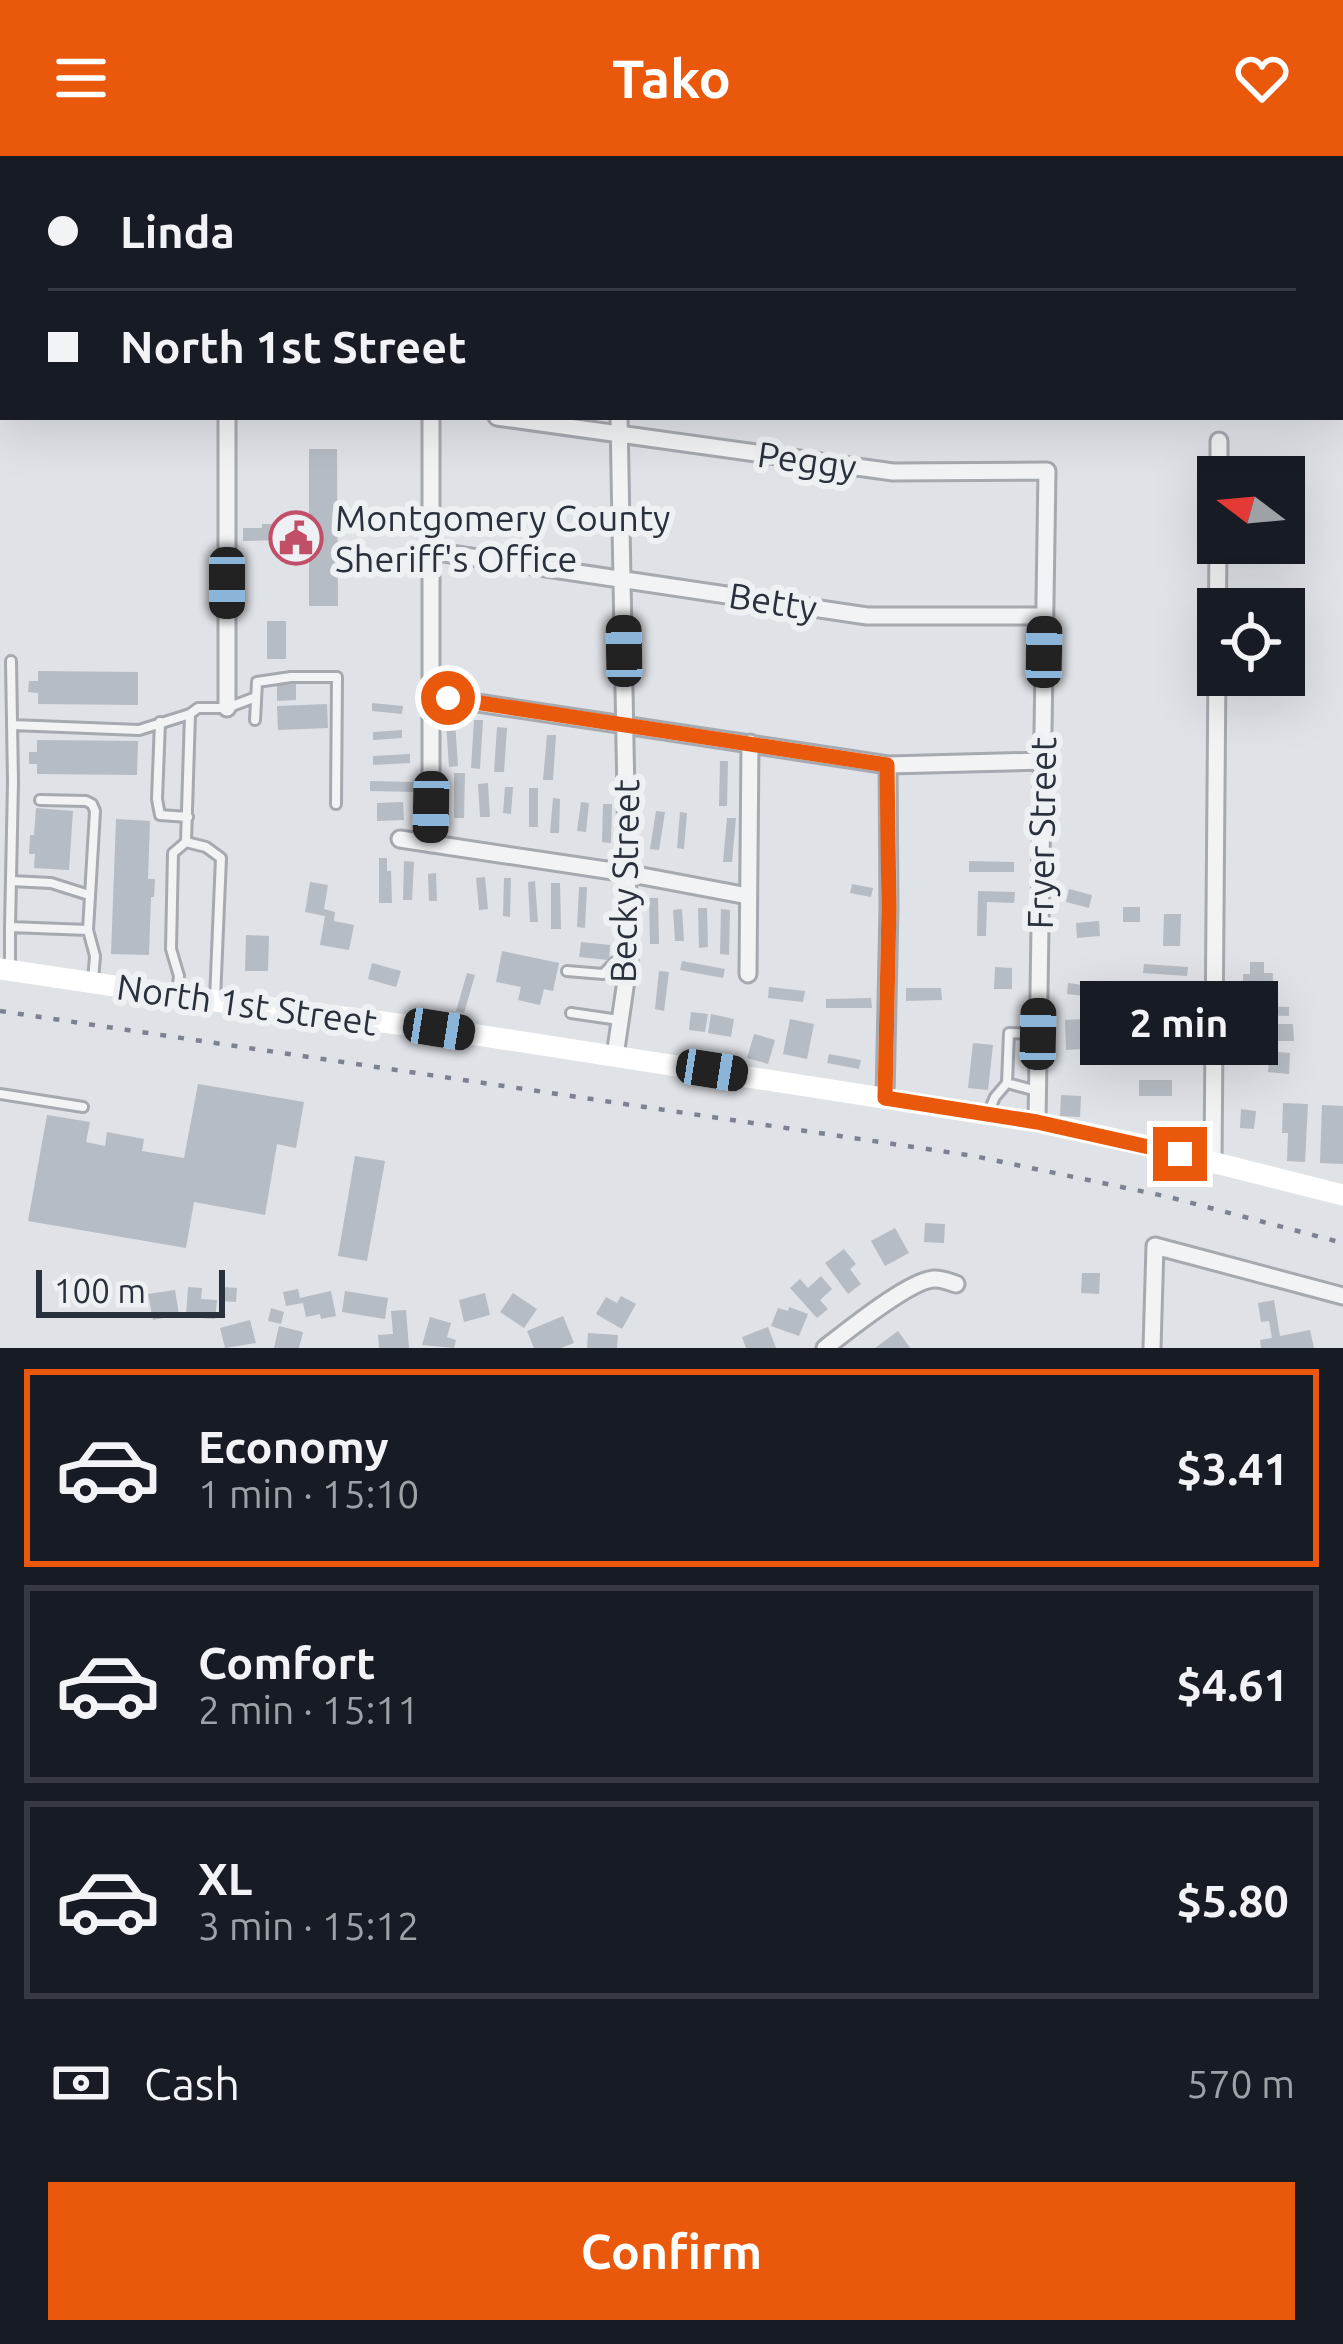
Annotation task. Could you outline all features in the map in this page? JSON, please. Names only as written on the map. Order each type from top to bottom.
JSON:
[{"type":"street","points":[[227,420],[227,708]]},
{"type":"street","points":[[430,844],[431,420]]},
{"type":"street","name":"Peggy","points":[[542,420],[618,425],[893,472],[1047,471]]},
{"type":"street","name":"Becky Street","points":[[615,1056],[628,956],[618,425]]},
{"type":"street","points":[[1219,441],[1219,456]]},
{"type":"street","name":"Fryer Street","points":[[1037,1122],[1047,471]]},
{"type":"street","name":"Betty","points":[[431,550],[867,616],[1045,616]]},
{"type":"street","points":[[1213,1162],[1218,564]]},
{"type":"street","points":[[432,696],[887,765],[1042,761]]},
{"type":"street","points":[[748,974],[749,743]]},
{"type":"street","points":[[885,1098],[887,765]]},
{"type":"street","points":[[400,839],[748,896]]},
{"type":"street","name":"North 1st Street","points":[[5,970],[439,1029],[1037,1122],[1343,1195]]},
{"type":"street","points":[[1152,1348],[1155,1246],[1343,1296]]},
{"type":"street","points":[[825,1348],[926,1280],[956,1284]]},
{"type":"lane","points":[[5,970],[11,880],[11,661]]},
{"type":"lane","points":[[255,720],[257,682],[291,676],[337,677],[336,804]]},
{"type":"lane","points":[[12,725],[139,730],[198,708],[227,708],[256,697]]},
{"type":"lane","points":[[177,995],[179,976],[171,949],[173,853],[186,842],[190,714]]},
{"type":"lane","points":[[160,722],[160,815],[188,817]]},
{"type":"lane","points":[[40,800],[86,801],[95,811],[88,930],[95,956],[93,982]]},
{"type":"lane","points":[[186,842],[206,847],[221,858],[215,1000]]},
{"type":"lane","points":[[11,880],[51,883],[89,895]]},
{"type":"lane","points":[[10,928],[88,930]]},
{"type":"lane","points":[[567,971],[603,974],[628,956]]},
{"type":"lane","points":[[572,1013],[620,1020]]},
{"type":"lane","points":[[988,1114],[1006,1084],[1009,1033],[1038,1034]]},
{"type":"lane","points":[[1006,1084],[1037,1091]]},
{"type":"lane","points":[[0,1094],[82,1107]]},
{"type":"building","points":[[309,449],[337,449],[338,606],[309,606]]},
{"type":"building","points":[[262,524],[281,524],[281,540],[243,541],[243,528],[262,528]]},
{"type":"building","points":[[267,621],[286,621],[286,659],[267,659]]},
{"type":"building","points":[[38,671],[138,672],[138,705],[38,704],[38,693],[28,692],[29,681],[38,681]]},
{"type":"building","points":[[296,684],[296,700],[277,701],[277,685]]},
{"type":"building","points":[[372,703],[403,706],[402,714],[372,711]]},
{"type":"building","points":[[327,704],[328,728],[278,730],[277,706]]},
{"type":"building","points":[[474,720],[483,720],[480,769],[471,768]]},
{"type":"building","points":[[455,721],[458,766],[449,767],[446,722]]},
{"type":"building","points":[[497,727],[507,728],[504,772],[494,772]]},
{"type":"building","points":[[402,730],[402,738],[373,740],[373,732]]},
{"type":"building","points":[[547,735],[556,735],[553,780],[543,780]]},
{"type":"building","points":[[37,740],[138,741],[137,775],[37,774],[37,764],[29,764],[29,752],[37,752]]},
{"type":"building","points":[[410,754],[410,763],[373,765],[373,756]]},
{"type":"building","points":[[720,761],[728,761],[727,806],[719,806]]},
{"type":"building","points":[[454,773],[465,773],[464,818],[454,818]]},
{"type":"building","points":[[370,781],[414,782],[414,792],[370,791]]},
{"type":"building","points":[[488,783],[490,817],[480,817],[478,784]]},
{"type":"building","points":[[505,787],[513,787],[511,814],[503,813]]},
{"type":"building","points":[[529,788],[538,788],[538,827],[529,827]]},
{"type":"building","points":[[553,798],[560,799],[559,833],[550,833]]},
{"type":"building","points":[[403,802],[404,820],[377,821],[377,803]]},
{"type":"building","points":[[581,802],[589,803],[586,832],[577,831]]},
{"type":"building","points":[[603,804],[612,804],[611,843],[602,842]]},
{"type":"building","points":[[36,808],[73,811],[69,870],[34,868],[35,854],[29,854]]},
{"type":"building","points":[[656,811],[665,812],[659,850],[650,849]]},
{"type":"building","points":[[680,812],[687,813],[684,849],[677,848]]},
{"type":"building","points":[[727,818],[736,818],[732,862],[723,862]]},
{"type":"building","points":[[116,819],[150,821],[148,879],[155,879],[149,955],[111,954]]},
{"type":"building","points":[[379,858],[387,858],[387,871],[391,871],[392,903],[379,903]]},
{"type":"building","points":[[404,861],[414,862],[412,900],[403,900]]},
{"type":"building","points":[[969,861],[1014,862],[1014,872],[969,872]]},
{"type":"building","points":[[436,873],[437,901],[429,901],[428,874]]},
{"type":"building","points":[[485,877],[488,909],[479,910],[476,878]]},
{"type":"building","points":[[504,878],[511,878],[510,917],[503,916]]},
{"type":"building","points":[[535,881],[538,922],[530,922],[528,882]]},
{"type":"building","points":[[310,882],[328,885],[324,909],[335,912],[334,921],[354,925],[349,950],[320,945],[325,916],[305,912]]},
{"type":"building","points":[[551,883],[560,883],[561,929],[551,929]]},
{"type":"building","points":[[852,884],[873,888],[871,897],[850,893]]},
{"type":"building","points":[[579,887],[587,887],[585,928],[577,927]]},
{"type":"building","points":[[1069,889],[1092,895],[1089,908],[1066,902]]},
{"type":"building","points":[[978,891],[1015,892],[1014,903],[987,902],[986,936],[977,936]]},
{"type":"building","points":[[649,898],[658,898],[659,944],[650,944]]},
{"type":"building","points":[[1123,907],[1140,907],[1140,922],[1123,922]]},
{"type":"building","points":[[698,908],[707,908],[708,947],[699,948]]},
{"type":"building","points":[[682,909],[684,941],[675,941],[673,910]]},
{"type":"building","points":[[721,909],[730,910],[729,955],[720,954]]},
{"type":"building","points":[[1164,914],[1181,914],[1180,946],[1163,946]]},
{"type":"building","points":[[1099,921],[1100,936],[1077,938],[1076,923]]},
{"type":"building","points":[[246,935],[269,936],[268,971],[245,971]]},
{"type":"building","points":[[581,942],[610,945],[609,960],[579,957]]},
{"type":"building","points":[[502,951],[559,963],[553,991],[544,989],[540,1005],[518,1000],[521,987],[496,982]]},
{"type":"building","points":[[682,961],[725,969],[723,978],[680,970]]},
{"type":"building","points":[[1250,962],[1264,962],[1264,973],[1273,973],[1273,988],[1243,987]]},
{"type":"building","points":[[372,963],[401,971],[396,987],[368,979]]},
{"type":"building","points":[[1144,964],[1188,967],[1187,976],[1143,973]]},
{"type":"building","points":[[995,967],[1012,968],[1012,989],[994,989]]},
{"type":"building","points":[[659,971],[669,972],[664,1011],[655,1009]]},
{"type":"building","points":[[467,973],[475,975],[464,1013],[456,1011]]},
{"type":"building","points":[[1068,983],[1112,989],[1110,999],[1067,994]]},
{"type":"building","points":[[769,987],[805,991],[803,1002],[768,998]]},
{"type":"building","points":[[906,988],[941,988],[942,1000],[906,1001]]},
{"type":"building","points":[[871,998],[872,1008],[826,1008],[826,999]]},
{"type":"building","points":[[1243,1006],[1289,1007],[1289,1016],[1243,1015]]},
{"type":"building","points":[[691,1012],[708,1014],[705,1032],[689,1030]]},
{"type":"building","points":[[711,1014],[734,1019],[731,1037],[708,1033]]},
{"type":"building","points":[[790,1019],[814,1024],[807,1059],[783,1054]]},
{"type":"building","points":[[1083,1019],[1084,1049],[1066,1050],[1065,1020]]},
{"type":"building","points":[[1268,1024],[1293,1024],[1294,1041],[1268,1041]]},
{"type":"building","points":[[754,1034],[775,1040],[768,1064],[747,1058]]},
{"type":"building","points":[[973,1043],[993,1045],[988,1090],[968,1088]]},
{"type":"building","points":[[1277,1052],[1290,1053],[1289,1074],[1268,1072],[1269,1059],[1276,1059]]},
{"type":"building","points":[[829,1054],[861,1060],[859,1069],[827,1063]]},
{"type":"building","points":[[1139,1080],[1172,1080],[1172,1096],[1139,1096]]},
{"type":"building","points":[[198,1084],[304,1102],[296,1148],[277,1144],[265,1215],[194,1202],[186,1248],[28,1221],[47,1115],[90,1122],[86,1142],[105,1146],[107,1132],[144,1139],[142,1151],[184,1158]]},
{"type":"building","points":[[1061,1095],[1081,1096],[1080,1117],[1060,1116]]},
{"type":"building","points":[[1283,1103],[1308,1104],[1305,1162],[1287,1161]]},
{"type":"building","points":[[1322,1105],[1343,1106],[1343,1164],[1320,1163]]},
{"type":"building","points":[[1241,1109],[1256,1111],[1254,1129],[1240,1128]]},
{"type":"building","points":[[355,1156],[385,1161],[367,1261],[338,1256]]},
{"type":"building","points":[[925,1223],[945,1224],[944,1243],[924,1242]]},
{"type":"building","points":[[895,1228],[909,1253],[885,1266],[871,1241]]},
{"type":"building","points":[[844,1249],[856,1264],[850,1269],[861,1284],[848,1294],[825,1263]]},
{"type":"building","points":[[1082,1273],[1100,1273],[1099,1294],[1081,1293]]},
{"type":"building","points":[[821,1276],[832,1289],[820,1300],[828,1309],[817,1318],[790,1288],[800,1279],[808,1288]]},
{"type":"building","points":[[188,1287],[202,1288],[201,1299],[217,1300],[215,1319],[186,1317]]},
{"type":"building","points":[[222,1287],[237,1288],[236,1302],[221,1301]]},
{"type":"building","points":[[298,1289],[300,1298],[331,1291],[336,1316],[306,1317],[303,1303],[286,1306],[283,1292]]},
{"type":"building","points":[[175,1290],[179,1315],[153,1320],[148,1294]]},
{"type":"building","points":[[345,1291],[388,1298],[385,1319],[342,1312]]},
{"type":"building","points":[[485,1293],[490,1315],[464,1322],[459,1300]]},
{"type":"building","points":[[513,1293],[537,1309],[524,1328],[500,1312]]},
{"type":"building","points":[[621,1296],[636,1304],[622,1329],[596,1314],[606,1297],[617,1303]]},
{"type":"building","points":[[1274,1300],[1280,1336],[1310,1330],[1314,1348],[1261,1348],[1260,1340],[1272,1338],[1269,1321],[1261,1322],[1258,1303]]},
{"type":"building","points":[[789,1307],[808,1314],[799,1336],[771,1326],[778,1308],[788,1311]]},
{"type":"building","points":[[271,1308],[284,1312],[281,1324],[268,1321]]},
{"type":"building","points":[[406,1310],[409,1348],[379,1348],[378,1335],[393,1334],[391,1311]]},
{"type":"building","points":[[563,1316],[574,1343],[534,1348],[527,1331]]},
{"type":"building","points":[[430,1317],[451,1323],[447,1337],[456,1340],[454,1348],[422,1345]]},
{"type":"building","points":[[250,1320],[256,1343],[225,1348],[220,1328]]},
{"type":"building","points":[[279,1326],[303,1332],[299,1348],[274,1348]]},
{"type":"building","points":[[768,1327],[776,1348],[746,1348],[742,1337]]},
{"type":"building","points":[[898,1331],[910,1348],[875,1348]]},
{"type":"building","points":[[588,1333],[618,1335],[617,1348],[587,1348]]},
{"type":"railway","points":[[0,1011],[974,1156],[1169,1197],[1343,1243]]},
{"type":"place","name":"Montgomery County Sheriff's Office","points":[[296,538]]},
{"type":"route","points":[[448,698],[887,765],[885,1098],[1037,1122],[1180,1154]]}]
